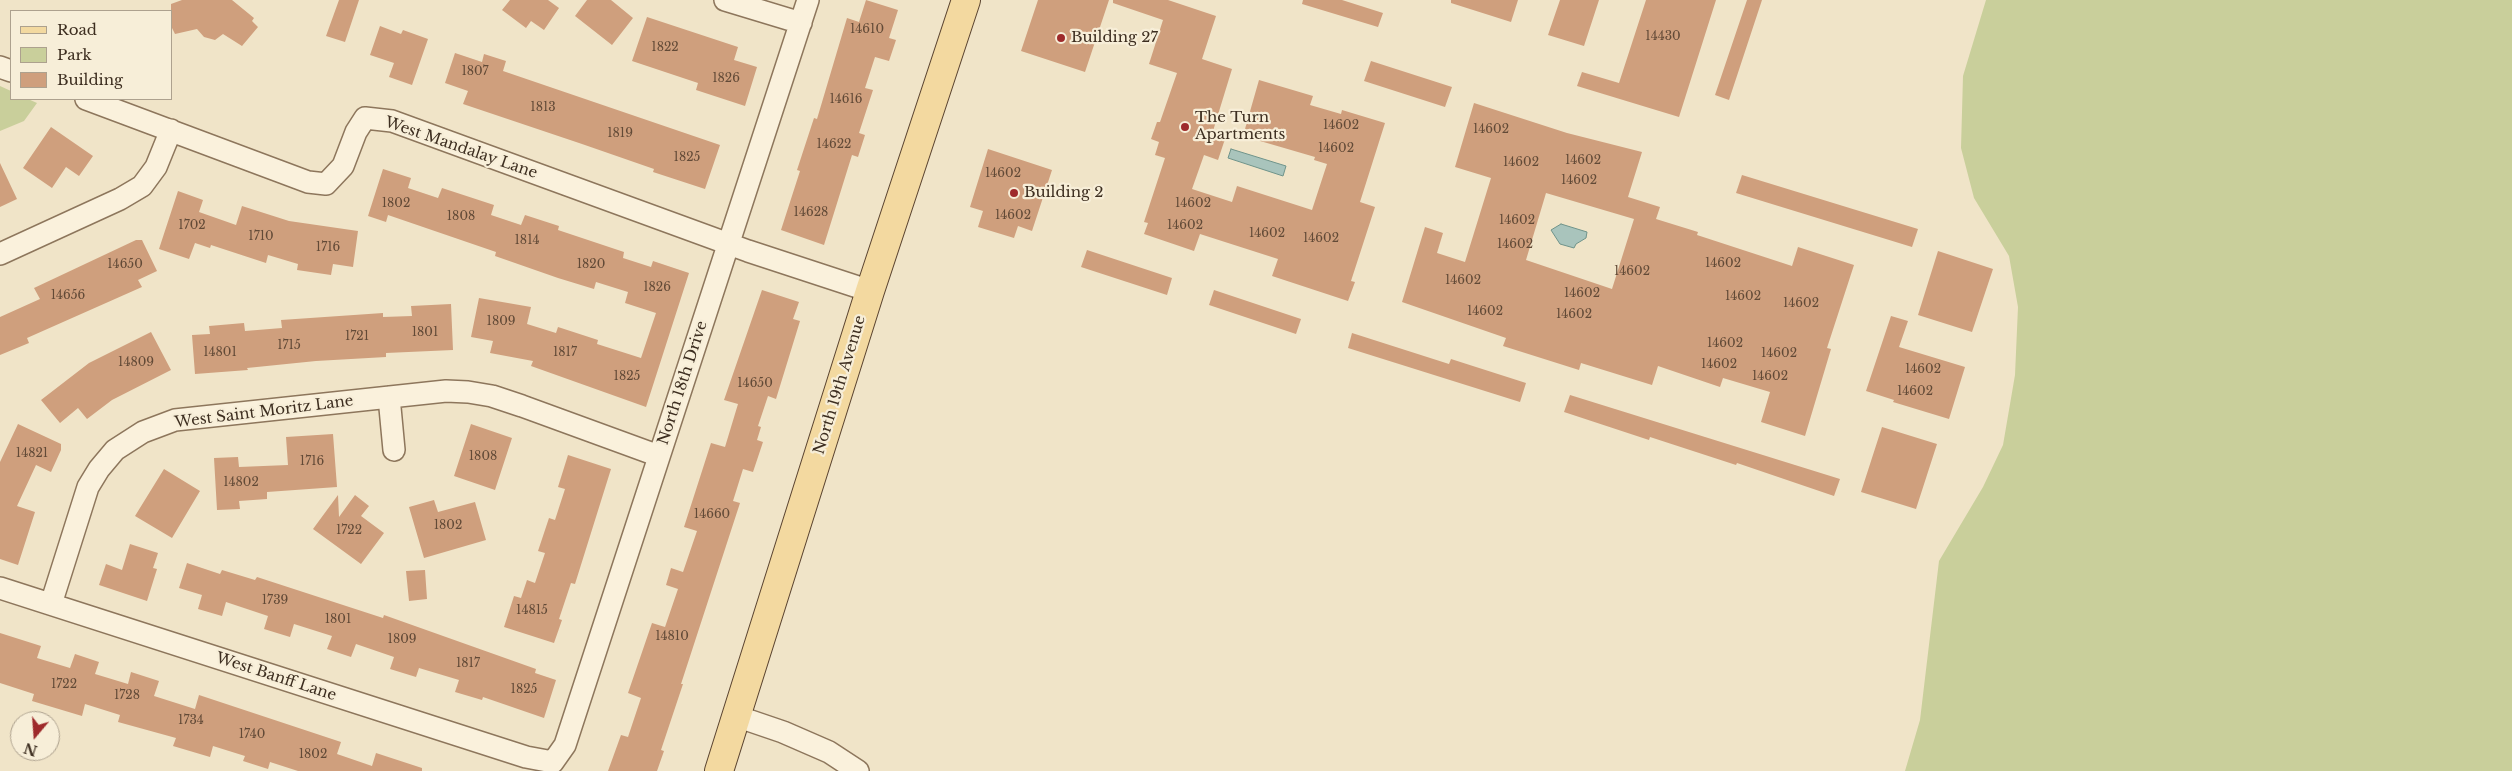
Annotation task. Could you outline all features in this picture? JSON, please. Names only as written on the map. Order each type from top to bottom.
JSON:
[{"type":"main road","name":"North 19th Avenue","points":[[719,771],[870,291],[966,0]]},
{"type":"street","points":[[725,0],[801,23]]},
{"type":"street","name":"North 18th Drive","points":[[553,762],[565,745],[730,244],[808,0]]},
{"type":"street","name":"West Mandalay Lane","points":[[89,100],[308,182],[326,184],[342,166],[356,132],[365,118],[392,121],[730,244],[870,291]]},
{"type":"street","points":[[0,254],[120,199],[142,186],[156,167],[171,130]]},
{"type":"street","name":"West Saint Moritz Lane","points":[[51,604],[88,487],[99,468],[115,450],[143,432],[175,420],[446,391],[468,392],[492,396],[659,456]]},
{"type":"street","points":[[389,397],[394,450]]},
{"type":"street","name":"West Banff Lane","points":[[0,588],[526,757],[553,762]]},
{"type":"street","points":[[736,716],[783,732],[829,752],[858,771]]},
{"type":"green space","points":[[1986,0],[2512,0],[2512,771],[1905,771],[1920,720],[1939,561],[1983,487],[2003,445],[2015,375],[2018,307],[2009,256],[1974,198],[1961,148],[1963,76]]},
{"type":"green space","points":[[0,86],[10,91],[10,100],[30,100],[37,103],[24,121],[0,131]]},
{"type":"water","points":[[1231,149],[1286,166],[1283,176],[1228,158]]},
{"type":"water","points":[[1561,224],[1587,232],[1586,238],[1576,244],[1574,248],[1560,244],[1551,230]]},
{"type":"building","points":[[182,0],[232,0],[254,18],[252,21],[258,27],[242,46],[223,34],[215,40],[204,37],[197,29],[175,34],[172,28],[171,4]]},
{"type":"building","points":[[339,0],[359,0],[345,42],[326,36]]},
{"type":"building","points":[[510,0],[548,0],[559,8],[544,30],[531,21],[526,28],[502,10]]},
{"type":"building","points":[[587,0],[611,0],[633,18],[612,45],[575,16]]},
{"type":"building","points":[[866,0],[898,10],[889,38],[896,40],[889,61],[875,57],[865,88],[873,90],[859,133],[865,135],[858,157],[852,155],[824,245],[781,230],[800,171],[797,170],[814,118],[817,119],[847,18],[859,22]]},
{"type":"building","name":"Building 27","points":[[1038,0],[1109,0],[1085,72],[1021,51]]},
{"type":"building","points":[[1113,0],[1168,0],[1216,16],[1202,59],[1232,69],[1213,131],[1226,136],[1218,160],[1204,155],[1192,189],[1232,202],[1237,186],[1312,210],[1327,164],[1314,160],[1315,157],[1243,136],[1259,80],[1313,96],[1310,105],[1341,114],[1342,110],[1385,123],[1360,202],[1375,207],[1351,281],[1355,282],[1348,301],[1272,276],[1278,259],[1200,234],[1194,251],[1144,234],[1148,223],[1144,222],[1165,158],[1155,155],[1159,142],[1151,139],[1157,122],[1160,122],[1177,73],[1149,64],[1163,20],[1113,3]]},
{"type":"building","points":[[1303,0],[1342,0],[1383,13],[1378,27],[1302,4]]},
{"type":"building","points":[[1451,0],[1518,0],[1511,22],[1451,3]]},
{"type":"building","points":[[1560,0],[1599,0],[1584,46],[1548,35]]},
{"type":"building","points":[[1646,0],[1716,0],[1679,117],[1577,86],[1582,72],[1619,83]]},
{"type":"building","points":[[1747,0],[1762,0],[1729,100],[1715,95]]},
{"type":"building","points":[[647,17],[738,47],[734,60],[757,67],[745,106],[696,90],[698,83],[632,61]]},
{"type":"building","points":[[380,26],[401,34],[403,30],[428,39],[412,85],[389,77],[394,63],[370,55]]},
{"type":"building","points":[[455,53],[482,62],[484,54],[506,61],[503,71],[720,145],[705,189],[653,172],[654,169],[463,104],[468,91],[445,83]]},
{"type":"building","points":[[1371,61],[1452,87],[1445,107],[1364,81]]},
{"type":"building","points":[[1474,103],[1567,133],[1642,152],[1628,197],[1660,207],[1656,219],[1698,232],[1697,235],[1792,266],[1798,247],[1854,265],[1827,348],[1831,349],[1805,436],[1761,422],[1770,392],[1723,378],[1720,387],[1658,366],[1652,385],[1581,363],[1579,370],[1503,346],[1506,338],[1402,302],[1425,227],[1443,233],[1437,253],[1465,262],[1491,178],[1455,167]],"holes":[[[1546,193],[1634,219],[1612,289],[1526,260]]]},
{"type":"building","points":[[51,127],[93,156],[79,176],[66,167],[52,188],[23,168]]},
{"type":"building","name":"Building 2","points":[[988,149],[1052,170],[1032,231],[1018,226],[1014,238],[978,227],[983,211],[970,207]]},
{"type":"building","points":[[0,163],[17,199],[0,207]]},
{"type":"building","points":[[383,169],[411,178],[408,188],[438,198],[442,188],[494,205],[491,215],[521,225],[525,215],[559,226],[558,230],[624,252],[623,258],[651,267],[653,261],[689,273],[646,407],[531,366],[533,361],[490,353],[493,341],[471,337],[479,298],[531,307],[527,324],[556,333],[558,327],[598,340],[597,344],[641,358],[656,313],[625,303],[628,292],[596,282],[594,289],[495,256],[496,252],[388,215],[386,222],[368,216]]},
{"type":"building","points":[[1742,175],[1918,229],[1912,247],[1736,193]]},
{"type":"building","points":[[178,191],[203,200],[199,212],[236,225],[242,206],[289,221],[358,231],[353,267],[333,264],[331,275],[297,270],[298,264],[268,255],[266,263],[211,245],[210,248],[195,243],[189,259],[159,249]]},
{"type":"building","points":[[136,240],[142,240],[157,271],[138,280],[142,287],[27,338],[29,343],[0,355],[0,317],[40,299],[34,288]]},
{"type":"building","points":[[1087,250],[1172,278],[1167,295],[1081,267]]},
{"type":"building","points":[[1938,251],[1993,269],[1972,332],[1918,315]]},
{"type":"building","points":[[762,290],[799,302],[793,319],[800,321],[776,399],[768,396],[758,426],[761,427],[757,440],[763,442],[753,472],[743,469],[733,501],[740,503],[681,684],[683,684],[661,750],[664,751],[657,771],[608,771],[621,735],[628,737],[641,698],[628,693],[652,623],[665,627],[678,589],[666,585],[671,568],[683,572],[697,531],[684,527],[711,443],[725,447],[738,404],[724,400]]},
{"type":"building","points":[[1214,290],[1301,319],[1296,334],[1209,305]]},
{"type":"building","points":[[451,304],[453,350],[386,353],[386,357],[316,361],[247,368],[248,370],[195,374],[192,335],[210,334],[209,326],[244,323],[245,331],[282,328],[281,320],[383,313],[383,317],[412,316],[411,306]]},
{"type":"building","points":[[1891,316],[1908,321],[1899,347],[1965,367],[1949,419],[1893,402],[1894,400],[1866,391]]},
{"type":"building","points":[[151,332],[171,370],[112,400],[87,419],[78,408],[60,423],[41,400],[89,363]]},
{"type":"building","points":[[1352,333],[1449,364],[1451,359],[1526,383],[1520,402],[1348,348]]},
{"type":"building","points":[[1570,395],[1840,479],[1834,496],[1737,463],[1736,465],[1650,437],[1649,440],[1564,412]]},
{"type":"building","points":[[18,424],[61,444],[61,450],[51,472],[36,465],[17,506],[35,512],[18,565],[0,559],[0,462]]},
{"type":"building","points":[[471,424],[512,438],[495,490],[454,476]]},
{"type":"building","points":[[1882,427],[1937,444],[1916,509],[1861,492]]},
{"type":"building","points":[[333,434],[337,487],[267,492],[267,499],[239,501],[240,509],[217,510],[214,458],[238,457],[239,467],[288,465],[286,437]]},
{"type":"building","points":[[568,455],[611,469],[575,584],[571,583],[559,619],[562,620],[554,643],[504,627],[514,596],[521,598],[527,580],[535,583],[545,553],[538,551],[549,518],[555,520],[565,489],[558,487]]},
{"type":"building","points":[[164,469],[200,491],[172,538],[135,516]]},
{"type":"building","points":[[338,495],[339,517],[355,495],[369,506],[361,516],[384,533],[361,564],[313,529]]},
{"type":"building","points":[[434,500],[438,512],[475,502],[486,540],[424,558],[409,507]]},
{"type":"building","points":[[130,544],[158,553],[153,568],[157,569],[147,601],[99,585],[106,564],[122,570]]},
{"type":"building","points":[[187,563],[220,574],[222,570],[255,580],[257,577],[383,618],[384,615],[536,669],[535,673],[556,680],[544,718],[483,697],[482,700],[455,692],[459,680],[419,668],[416,677],[390,669],[394,657],[356,644],[351,657],[327,649],[332,636],[294,624],[290,637],[264,629],[268,616],[226,602],[222,616],[198,609],[202,595],[179,588]]},
{"type":"building","points":[[425,570],[427,599],[409,601],[406,571]]},
{"type":"building","points":[[0,633],[41,646],[37,658],[70,668],[75,654],[99,662],[95,674],[128,684],[131,672],[159,681],[154,696],[195,709],[199,695],[341,742],[337,754],[372,766],[376,753],[422,768],[422,771],[298,771],[270,762],[268,769],[243,761],[245,756],[213,746],[210,757],[173,746],[176,738],[118,722],[120,715],[85,704],[82,716],[32,701],[34,694],[0,683]]},
{"type":"place","name":"Building 27","points":[[1061,38]]},
{"type":"place","name":"The Turn Apartments","points":[[1185,127]]},
{"type":"place","name":"Building 2","points":[[1014,193]]}]
